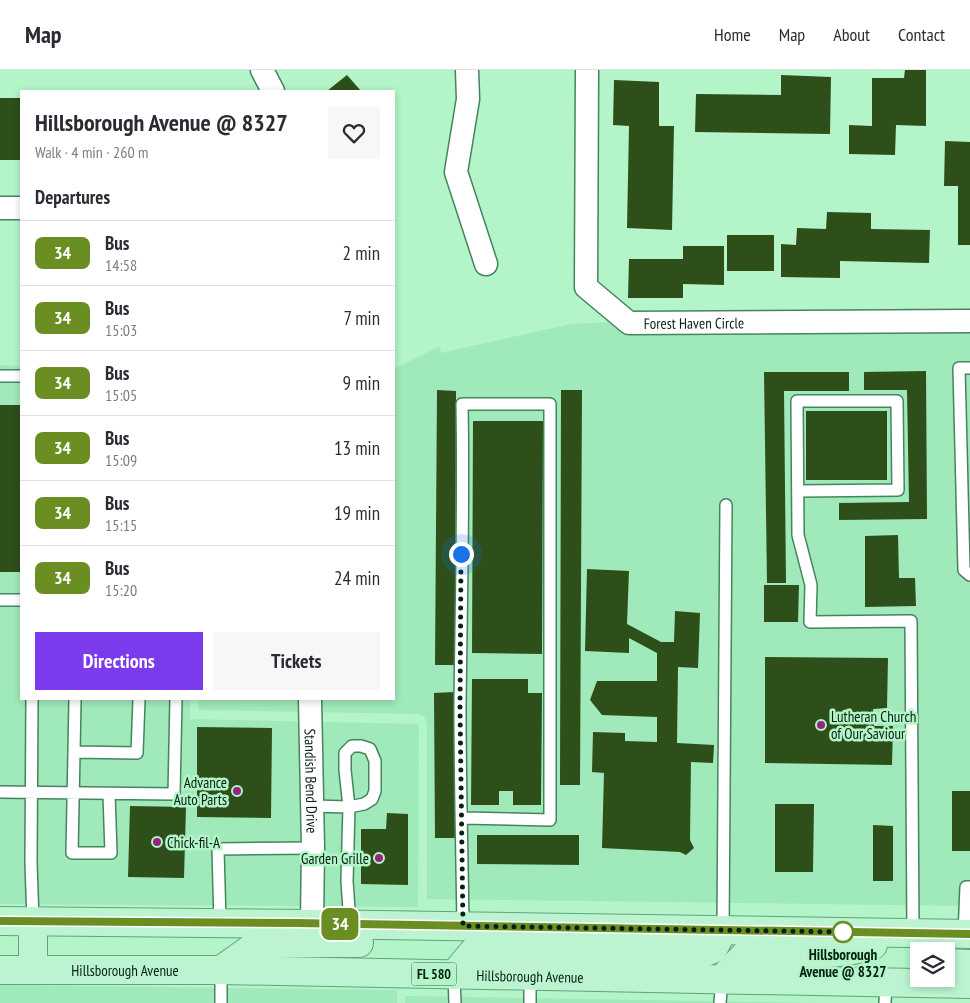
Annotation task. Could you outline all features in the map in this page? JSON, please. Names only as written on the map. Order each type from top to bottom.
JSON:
[{"type":"main road","points":[[0,921],[350,924],[967,934]]},
{"type":"main road","points":[[33,921],[33,970]]},
{"type":"main road","points":[[221,970],[259,943],[394,944],[428,926]]},
{"type":"main road","points":[[454,975],[474,952],[699,955],[713,948],[724,930]]},
{"type":"main road","points":[[721,991],[746,954],[801,954],[860,950],[913,933]]},
{"type":"main road","points":[[955,963],[970,964]]},
{"type":"main road","points":[[885,993],[903,966],[910,965]]},
{"type":"main road","name":"Hillsborough Avenue","points":[[0,970],[221,970],[530,976],[721,991],[885,993],[970,984]]},
{"type":"street","points":[[262,70],[272,90]]},
{"type":"street","points":[[467,70],[468,99],[456,172],[486,264]]},
{"type":"street","name":"Forest Haven Circle","points":[[587,70],[586,287],[629,323],[970,321]]},
{"type":"street","points":[[0,208],[20,208]]},
{"type":"street","name":"Standish Bend Drive","points":[[310,700],[313,848],[312,924]]},
{"type":"lane","points":[[970,368],[959,368],[964,570],[970,574]]},
{"type":"lane","points":[[0,376],[20,376]]},
{"type":"lane","points":[[798,490],[898,490],[897,401],[797,401],[798,535],[811,585],[810,622],[911,621],[913,933]]},
{"type":"lane","points":[[462,818],[550,820],[550,404],[462,404],[460,709],[463,926]]},
{"type":"lane","points":[[724,930],[726,505]]},
{"type":"lane","points":[[0,600],[20,600]]},
{"type":"lane","points":[[32,700],[33,921]]},
{"type":"lane","points":[[75,700],[72,853],[111,853],[109,794]]},
{"type":"lane","points":[[74,752],[137,753],[139,700]]},
{"type":"lane","points":[[0,792],[174,794],[176,700]]},
{"type":"lane","points":[[312,806],[348,807],[364,804],[372,799],[375,791],[375,761],[370,749],[352,746],[345,753],[344,770],[348,807],[346,881],[350,924]]},
{"type":"lane","points":[[220,923],[218,849],[313,848]]},
{"type":"lane","points":[[967,934],[966,887],[970,887]]},
{"type":"lane","points":[[221,970],[221,1003]]},
{"type":"lane","points":[[454,975],[454,1003]]},
{"type":"lane","points":[[530,976],[530,1003]]},
{"type":"shaded area","points":[[913,308],[947,313],[970,324],[970,906],[427,899],[427,724],[424,716],[419,714],[199,710],[198,700],[395,700],[395,368],[440,346],[441,353],[571,324]]},
{"type":"shaded area","points":[[0,365],[20,366],[20,700],[190,700],[190,719],[419,724],[418,907],[0,904]]},
{"type":"shaded area","points":[[0,985],[397,990],[397,1003],[0,1003]]},
{"type":"shaded area","points":[[405,996],[819,1003],[405,1003]]},
{"type":"building","points":[[905,70],[926,70],[926,126],[896,125],[895,155],[849,154],[849,125],[872,126],[872,78],[904,78]]},
{"type":"building","points":[[347,75],[360,90],[328,90]]},
{"type":"building","points":[[781,75],[831,77],[830,134],[695,132],[696,94],[781,95]]},
{"type":"building","points":[[614,80],[659,82],[659,126],[674,126],[672,230],[627,228],[629,126],[613,125]]},
{"type":"building","points":[[0,98],[20,98],[20,160],[0,160]]},
{"type":"building","points":[[945,141],[970,142],[970,245],[958,245],[958,186],[944,186]]},
{"type":"building","points":[[827,212],[871,213],[871,229],[930,230],[929,263],[840,261],[840,278],[781,277],[781,244],[796,245],[797,228],[826,229]]},
{"type":"building","points":[[727,235],[774,235],[774,271],[727,271]]},
{"type":"building","points":[[683,246],[724,246],[724,285],[683,284],[683,298],[628,298],[629,259],[683,259]]},
{"type":"building","points":[[926,371],[927,519],[839,520],[839,503],[909,502],[907,390],[864,390],[864,372]]},
{"type":"building","points":[[764,372],[849,372],[849,391],[784,391],[786,583],[767,583]]},
{"type":"building","points":[[437,390],[456,391],[455,665],[435,665]]},
{"type":"building","points":[[561,390],[582,390],[580,785],[560,785]]},
{"type":"building","points":[[0,405],[20,405],[20,572],[0,572]]},
{"type":"building","points":[[806,411],[887,411],[887,480],[806,480]]},
{"type":"building","points":[[473,421],[543,421],[542,654],[472,653]]},
{"type":"building","points":[[898,535],[899,578],[915,578],[916,606],[865,607],[865,536]]},
{"type":"building","points":[[587,569],[629,571],[627,624],[661,642],[674,642],[675,611],[700,613],[698,668],[678,667],[677,743],[714,745],[713,763],[691,762],[690,840],[694,848],[686,855],[680,852],[602,848],[604,773],[592,772],[593,732],[625,733],[625,741],[657,742],[657,717],[602,715],[590,700],[597,681],[657,681],[657,653],[629,638],[629,653],[585,651]]},
{"type":"building","points":[[764,585],[799,585],[798,622],[764,622]]},
{"type":"building","points":[[765,657],[888,658],[887,708],[873,709],[874,726],[893,726],[892,765],[765,763]]},
{"type":"building","points":[[472,679],[528,679],[528,693],[542,693],[541,805],[513,805],[513,791],[499,791],[499,805],[471,805]]},
{"type":"building","points":[[454,692],[455,838],[435,838],[434,693]]},
{"type":"building","points":[[197,727],[272,728],[271,818],[197,817]]},
{"type":"building","points":[[952,791],[970,791],[970,851],[952,851]]},
{"type":"building","points":[[775,804],[814,804],[813,872],[775,872]]},
{"type":"building","name":"Chick-fil-A","points":[[130,806],[186,807],[184,878],[128,877]]},
{"type":"building","points":[[387,813],[408,814],[408,885],[361,884],[361,829],[386,829]]},
{"type":"building","points":[[873,825],[893,826],[893,881],[873,881]]},
{"type":"building","points":[[477,835],[579,835],[579,865],[477,864]]},
{"type":"bus line","name":"34","points":[[0,921],[295,923],[970,934]]},
{"type":"place","name":"Lutheran Church of Our Saviour","points":[[821,725]]},
{"type":"place","name":"Advance Auto Parts","points":[[237,791]]},
{"type":"place","name":"Chick-fil-A","points":[[157,842]]},
{"type":"place","name":"Garden Grille","points":[[379,858]]},
{"type":"place","name":"Hillsborough Avenue @ 8327","points":[[843,932]]},
{"type":"route","points":[[461,554],[460,709],[463,926],[843,932]]}]
